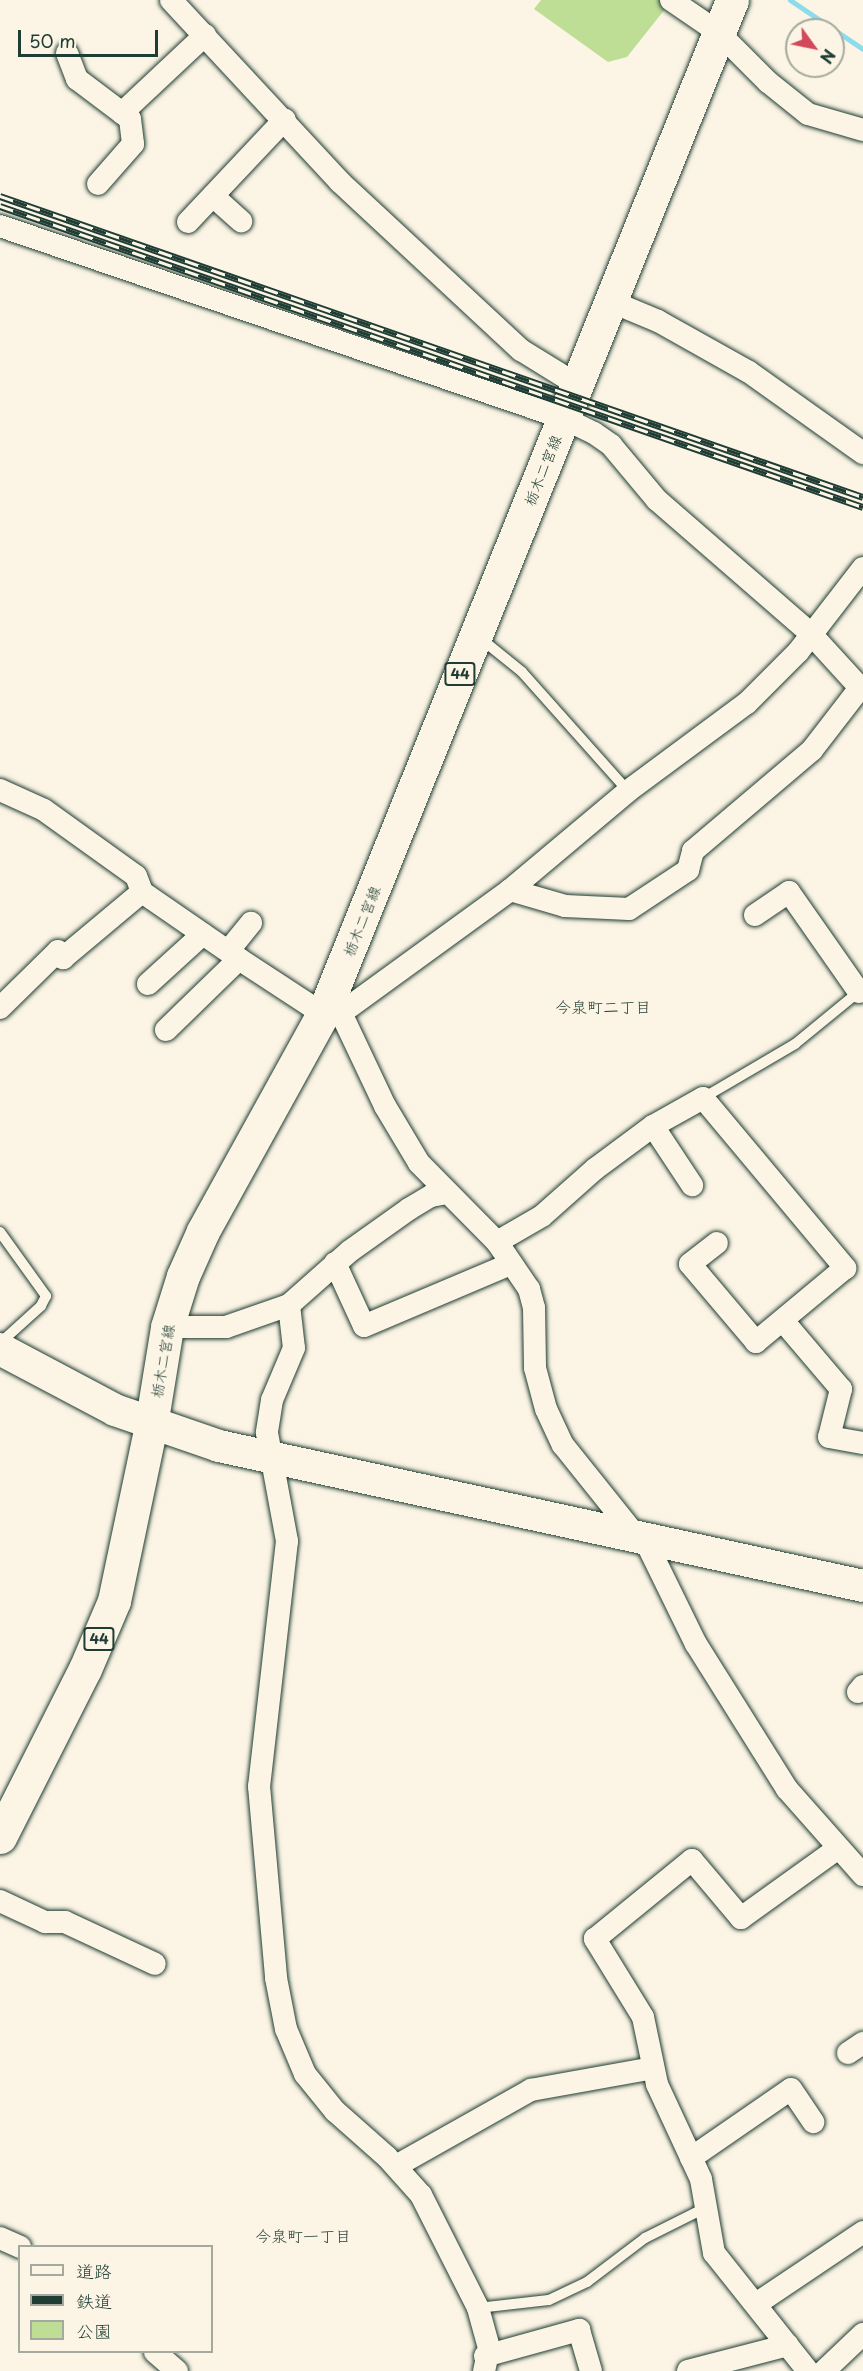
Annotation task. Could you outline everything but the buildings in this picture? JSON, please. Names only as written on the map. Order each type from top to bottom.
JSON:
[{"type":"main road","name":"栃木二宮線","points":[[0,1837],[85,1670],[114,1601],[151,1425],[167,1327],[203,1232],[332,1014],[476,635],[726,14]]},
{"type":"street","points":[[171,0],[285,119],[340,182],[521,350],[576,384]]},
{"type":"street","points":[[671,0],[726,14],[768,82],[808,114],[863,130]]},
{"type":"street","points":[[122,113],[205,35]]},
{"type":"street","points":[[67,53],[77,79],[130,120],[133,144],[98,184]]},
{"type":"street","points":[[188,222],[285,119]]},
{"type":"street","points":[[213,196],[241,221]]},
{"type":"street","points":[[0,226],[563,418],[610,445],[657,501],[811,634],[862,690],[812,750],[693,851],[688,870],[629,909],[565,906],[510,890]]},
{"type":"street","points":[[610,301],[658,321],[749,372],[863,453]]},
{"type":"street","points":[[332,1014],[510,890],[628,791],[747,703],[798,652],[863,568]]},
{"type":"street","points":[[0,790],[44,810],[136,876],[142,892],[234,955],[332,1014],[419,1163],[446,1193],[497,1242],[529,1289],[534,1308],[535,1368],[546,1409],[563,1445],[640,1537],[696,1644],[787,1789],[837,1849],[863,1875]]},
{"type":"street","points":[[755,915],[789,891],[861,990]]},
{"type":"street","points":[[0,1008],[58,951],[63,958],[142,892]]},
{"type":"street","points":[[166,1030],[234,955],[251,923]]},
{"type":"street","points":[[148,984],[202,934]]},
{"type":"street","points":[[497,1242],[542,1216],[595,1169],[653,1126],[703,1098],[845,1268],[784,1322],[756,1342],[690,1264],[717,1243]]},
{"type":"street","points":[[653,1126],[692,1185]]},
{"type":"street","points":[[167,1327],[226,1327],[289,1305],[335,1263],[409,1209],[431,1196],[446,1193]]},
{"type":"street","points":[[335,1263],[364,1326],[512,1264]]},
{"type":"street","points":[[289,1305],[294,1348],[268,1412],[270,1460],[287,1541],[259,1786],[276,1978],[286,2029],[305,2074],[335,2111],[396,2166],[421,2195],[478,2308],[489,2348],[484,2364]]},
{"type":"street","points":[[784,1322],[841,1389],[829,1437],[863,1443]]},
{"type":"street","points":[[0,1349],[94,1400],[151,1425],[270,1460],[863,1586]]},
{"type":"street","points":[[808,2371],[714,2253],[702,2179],[652,2068],[643,2017],[595,1939],[692,1860],[741,1918],[837,1849]]},
{"type":"street","points":[[0,1901],[45,1922],[65,1922],[155,1964]]},
{"type":"street","points":[[396,2166],[531,2090],[652,2068]]},
{"type":"street","points":[[691,2158],[791,2089],[813,2122]]},
{"type":"street","points":[[756,2304],[863,2232]]},
{"type":"street","points":[[0,2238],[18,2246]]},
{"type":"street","points":[[484,2364],[579,2330],[591,2371]]},
{"type":"street","points":[[824,2371],[863,2334]]},
{"type":"street","points":[[688,2371],[788,2345]]},
{"type":"street","points":[[156,2353],[177,2371]]},
{"type":"lane","points":[[476,635],[522,672],[628,791]]},
{"type":"lane","points":[[703,1098],[795,1044],[861,990]]},
{"type":"lane","points":[[0,1232],[46,1296],[41,1306],[0,1343]]},
{"type":"lane","points":[[478,2308],[549,2300],[587,2282],[645,2238],[705,2208]]},
{"type":"green space","points":[[541,0],[664,0],[669,4],[627,57],[608,62],[534,9]]},
{"type":"waterway","points":[[790,0],[863,49]]},
{"type":"railway","points":[[0,196],[863,497]]},
{"type":"railway","points":[[0,206],[863,507]]},
{"type":"district","name":"今泉町二丁目","points":[[603,1006]]},
{"type":"district","name":"今泉町一丁目","points":[[303,2235]]}]
